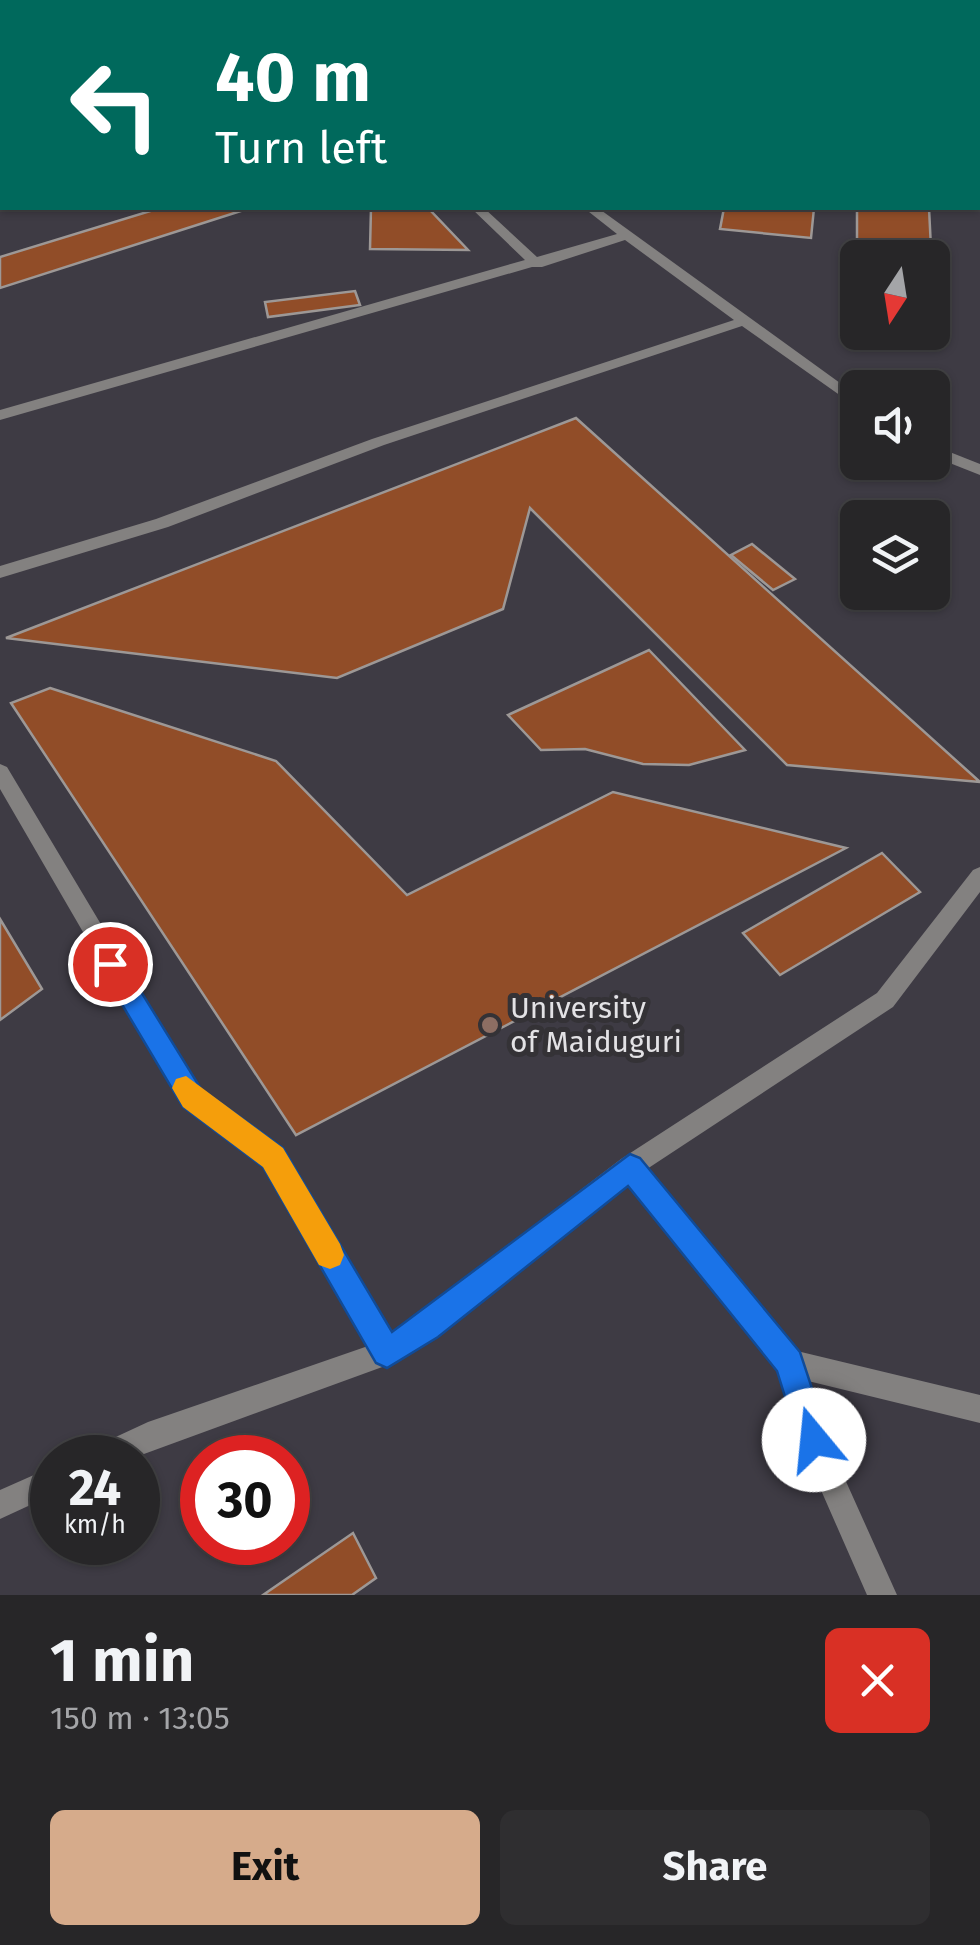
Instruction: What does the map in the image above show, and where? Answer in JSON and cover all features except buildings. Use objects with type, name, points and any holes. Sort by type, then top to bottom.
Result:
[{"type":"street","points":[[479,210],[536,264]]},
{"type":"street","points":[[593,210],[840,391]]},
{"type":"street","points":[[0,415],[630,235]]},
{"type":"street","points":[[0,572],[162,522],[378,442],[744,321]]},
{"type":"street","points":[[950,458],[980,470]]},
{"type":"street","points":[[0,772],[192,1098],[273,1158],[387,1353]]},
{"type":"street","points":[[151,1435],[387,1353],[428,1326],[630,1167],[885,1000],[980,876]]},
{"type":"street","points":[[630,1167],[790,1363],[814,1440],[882,1595]]},
{"type":"street","points":[[790,1363],[980,1410]]},
{"type":"street","points":[[0,1505],[30,1491]]},
{"type":"shaded area","name":"University of Maiduguri","points":[[0,210],[980,210],[980,1595],[0,1595]]},
{"type":"slow traffic","points":[[186,1088],[192,1098],[273,1158],[330,1255]]},
{"type":"place","name":"University of Maiduguri","points":[[490,1025]]},
{"type":"route","points":[[110,964],[192,1098],[273,1158],[387,1353],[428,1326],[630,1167],[790,1363],[814,1440]]}]
